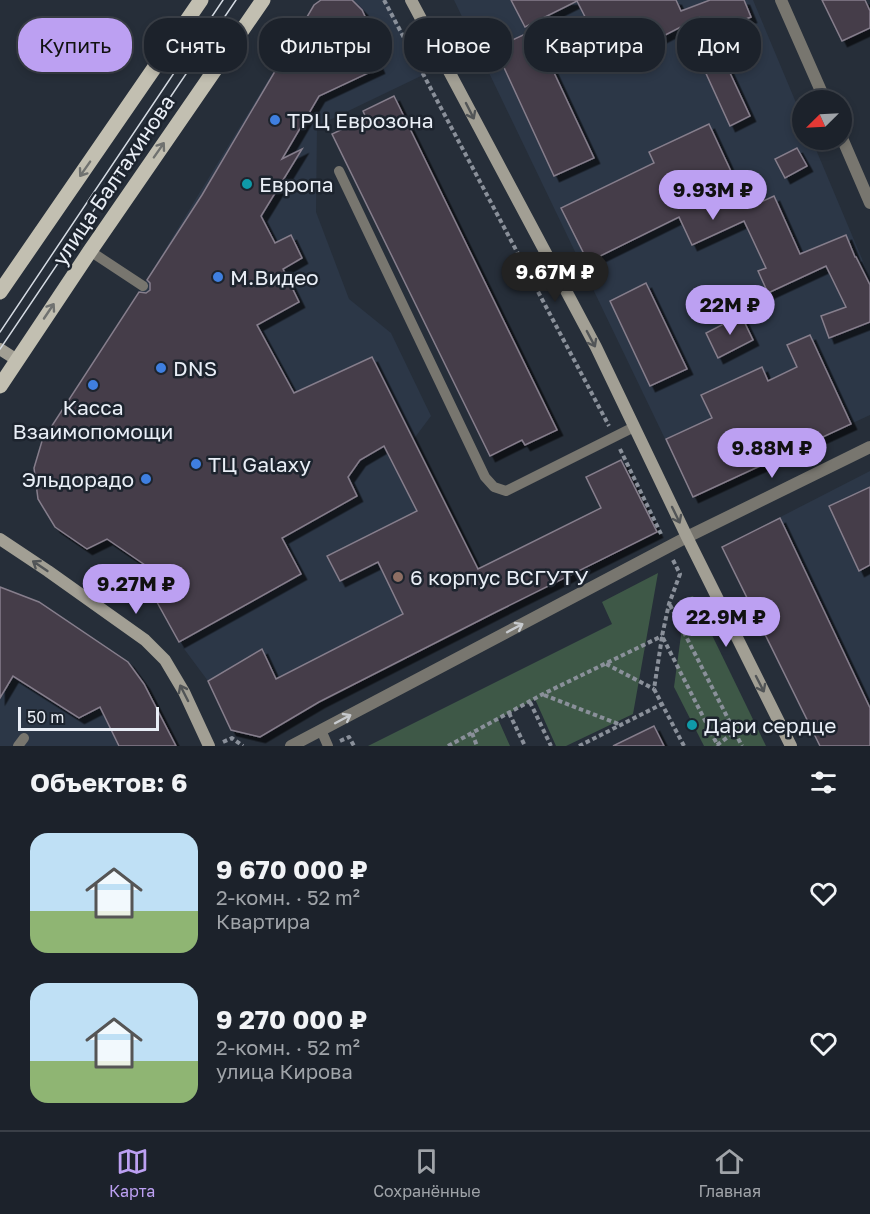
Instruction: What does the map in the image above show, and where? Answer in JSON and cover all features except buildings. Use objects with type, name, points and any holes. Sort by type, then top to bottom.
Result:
[{"type":"main road","name":"улица Балтахинова","points":[[0,292],[201,0]]},
{"type":"main road","name":"улица Балтахинова","points":[[0,386],[90,250],[263,0]]},
{"type":"main road","points":[[411,0],[596,347],[791,746]]},
{"type":"main road","points":[[0,349],[17,360]]},
{"type":"main road","points":[[0,539],[145,640],[165,660],[214,745]]},
{"type":"street","points":[[781,0],[821,90]]},
{"type":"street","points":[[847,150],[870,203]]},
{"type":"street","points":[[291,746],[687,537],[870,447]]},
{"type":"lane","points":[[339,171],[485,477],[494,487],[506,491],[634,427]]},
{"type":"lane","points":[[90,250],[143,285]]},
{"type":"lane","points":[[321,730],[328,746]]},
{"type":"path","points":[[384,0],[614,436],[680,574],[669,604],[654,689]]},
{"type":"path","points":[[669,604],[742,746]]},
{"type":"path","points":[[448,746],[543,694],[663,636]]},
{"type":"path","points":[[663,636],[717,746],[735,732]]},
{"type":"path","points":[[606,664],[654,689],[684,746]]},
{"type":"path","points":[[543,694],[621,725]]},
{"type":"path","points":[[530,702],[551,746]]},
{"type":"path","points":[[579,746],[662,704]]},
{"type":"path","points":[[509,713],[525,746]]},
{"type":"path","points":[[472,733],[477,746]]},
{"type":"path","points":[[349,737],[354,746]]},
{"type":"path","points":[[214,745],[232,738],[243,746]]},
{"type":"shaded area","points":[[321,0],[387,0],[404,35],[404,72],[422,72],[423,75],[317,126],[316,212],[349,299],[391,333],[431,416],[413,440],[498,611],[319,702],[260,737],[231,730],[208,681],[179,642],[145,565],[42,441],[141,289],[273,72],[392,72],[392,18],[306,18],[314,5]]},
{"type":"shaded area","points":[[454,0],[753,0],[761,18],[677,18],[677,72],[761,72],[761,19],[792,93],[792,150],[816,150],[870,278],[870,415],[693,497],[489,72],[512,72],[512,18],[463,18]]},
{"type":"shaded area","points":[[870,471],[870,746],[820,746],[722,547]]},
{"type":"shaded area","points":[[0,589],[176,746],[0,746]]},
{"type":"green space","points":[[658,573],[633,714],[566,746],[556,746],[535,699],[498,719],[510,746],[368,746],[612,624],[602,602]]},
{"type":"green space","points":[[693,596],[766,746],[704,746],[674,687],[686,598]]},
{"type":"tram line","points":[[0,332],[223,0]]},
{"type":"tram line","points":[[0,349],[236,0]]},
{"type":"place","name":"ТРЦ Еврозона","points":[[275,120]]},
{"type":"place","name":"Европа","points":[[247,184]]},
{"type":"place","name":"М.Видео","points":[[218,277]]},
{"type":"place","name":"DNS","points":[[161,368]]},
{"type":"place","name":"Касса Взаимопомощи","points":[[93,385]]},
{"type":"place","name":"ТЦ Galaxy","points":[[196,464]]},
{"type":"place","name":"Эльдорадо","points":[[146,479]]},
{"type":"place","name":"6 корпус ВСГУТУ","points":[[398,577]]},
{"type":"place","name":"Дари сердце","points":[[692,725]]}]
